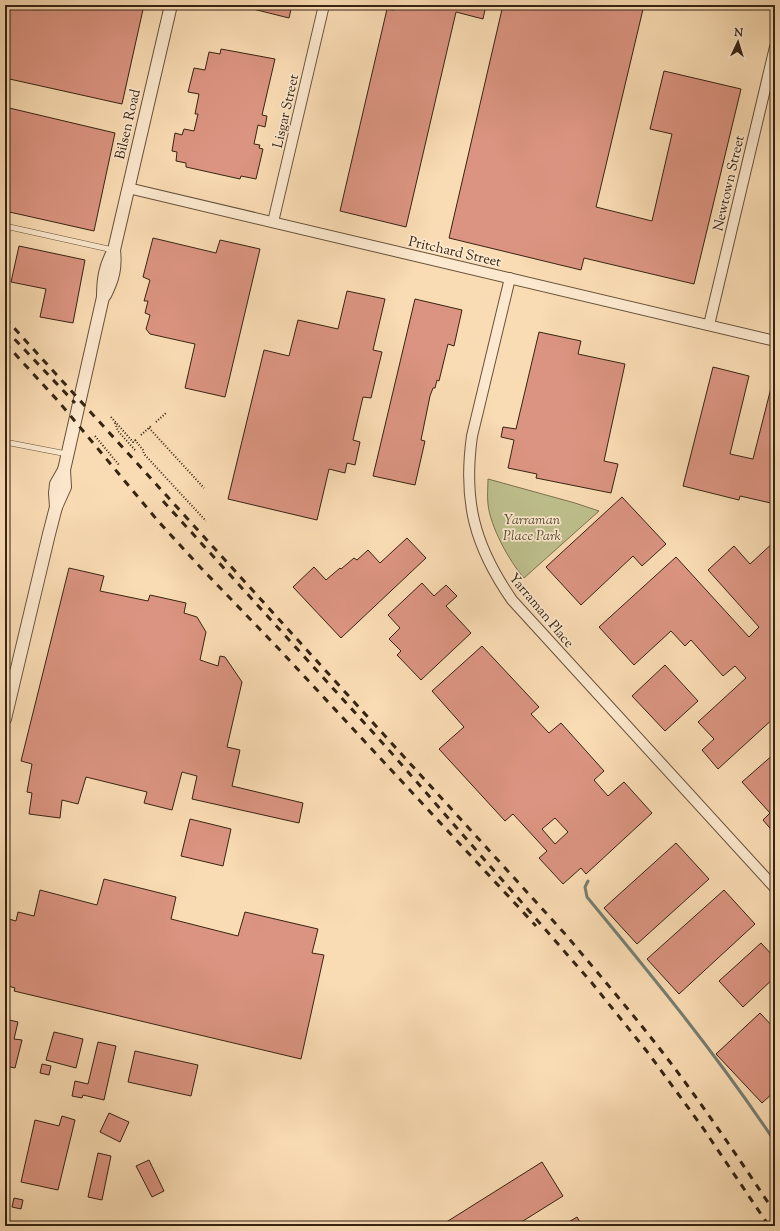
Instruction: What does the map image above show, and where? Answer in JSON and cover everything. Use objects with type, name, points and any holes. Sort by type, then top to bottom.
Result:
[{"type":"street","name":"Bilsen Road","points":[[5,718],[10,672],[56,507],[54,493],[56,484],[64,470],[68,454],[103,297],[103,279],[106,265],[114,250],[171,5]]},
{"type":"street","name":"Lisgar Street","points":[[273,222],[324,5]]},
{"type":"street","name":"Newtown Street","points":[[709,325],[775,47]]},
{"type":"street","name":"Pritchard Street","points":[[128,188],[775,341]]},
{"type":"street","name":"Yarraman Place","points":[[510,278],[469,454],[469,491],[477,535],[498,579],[512,600],[775,888]]},
{"type":"lane","points":[[5,226],[114,250]]},
{"type":"lane","points":[[5,442],[68,454]]},
{"type":"path","points":[[156,422],[166,413]]},
{"type":"path","points":[[111,417],[133,442],[136,439],[144,454],[206,521]]},
{"type":"path","points":[[115,422],[118,431],[135,450]]},
{"type":"path","points":[[142,435],[150,427],[204,488]]},
{"type":"path","points":[[95,436],[119,465]]},
{"type":"green space","name":"Yarraman Place Park","points":[[488,479],[599,511],[524,578],[512,562],[501,543],[492,522],[488,504]]},
{"type":"building","points":[[5,5],[144,5],[122,104],[5,78]]},
{"type":"building","points":[[249,5],[292,5],[289,18],[249,8]]},
{"type":"building","points":[[395,5],[486,5],[483,19],[456,12],[406,227],[340,211],[387,9],[394,10]]},
{"type":"building","points":[[503,5],[644,5],[596,207],[652,221],[672,134],[650,129],[664,71],[741,89],[694,284],[584,258],[581,270],[449,238]]},
{"type":"building","points":[[221,49],[275,59],[262,115],[267,116],[265,127],[258,125],[254,144],[260,145],[259,148],[263,149],[256,179],[241,176],[240,179],[186,167],[186,163],[176,161],[177,152],[172,151],[175,133],[182,135],[184,129],[194,131],[198,114],[195,114],[199,94],[188,92],[194,68],[205,70],[209,52],[220,54]]},
{"type":"building","points":[[5,107],[115,133],[94,231],[5,211]]},
{"type":"building","points":[[153,238],[216,253],[220,240],[260,249],[225,397],[185,388],[195,344],[150,334],[146,329],[150,315],[145,313],[148,301],[144,301],[150,280],[143,277]]},
{"type":"building","points":[[19,246],[85,260],[73,323],[40,317],[46,289],[11,282]]},
{"type":"building","points":[[347,291],[385,299],[373,350],[382,352],[371,398],[363,397],[353,440],[360,442],[355,465],[347,463],[345,473],[329,469],[317,520],[228,499],[264,350],[289,356],[298,320],[338,329]]},
{"type":"building","points":[[415,299],[462,310],[454,346],[448,344],[439,381],[437,380],[435,388],[433,388],[430,396],[421,440],[425,441],[415,485],[373,476]]},
{"type":"building","points":[[539,332],[581,341],[578,354],[625,364],[604,461],[618,464],[611,493],[536,478],[537,474],[508,468],[514,440],[501,437],[503,427],[516,429]]},
{"type":"building","points":[[713,367],[749,376],[730,454],[753,459],[772,384],[775,384],[775,504],[740,496],[739,500],[683,486]]},
{"type":"building","points":[[622,497],[666,544],[642,566],[633,556],[581,605],[546,567]]},
{"type":"building","points":[[407,538],[426,558],[341,638],[293,587],[314,567],[326,580],[354,558],[357,560],[368,550],[380,563]]},
{"type":"building","points":[[775,541],[775,717],[718,769],[702,750],[714,739],[698,722],[746,678],[735,666],[723,676],[691,640],[685,646],[671,631],[634,665],[599,627],[676,557],[749,637],[759,627],[708,570],[734,546],[750,564]]},
{"type":"building","points":[[69,568],[104,576],[100,591],[148,601],[150,595],[186,603],[184,613],[197,617],[206,632],[200,660],[218,666],[220,656],[225,657],[242,682],[227,747],[240,750],[232,786],[303,803],[299,823],[192,799],[197,776],[182,772],[172,810],[144,803],[147,792],[86,777],[78,804],[62,800],[60,818],[29,814],[32,793],[27,792],[32,764],[21,761]]},
{"type":"building","points":[[422,583],[434,596],[446,585],[457,596],[446,606],[471,633],[421,680],[397,655],[401,651],[389,639],[400,628],[388,615]]},
{"type":"building","points":[[482,646],[539,707],[531,714],[549,733],[561,723],[604,771],[594,780],[608,796],[624,782],[652,813],[586,874],[581,868],[563,884],[539,858],[547,851],[513,814],[505,821],[439,749],[464,727],[432,691]],"holes":[[[555,818],[568,832],[555,844],[542,829]]]},
{"type":"building","points":[[665,665],[698,701],[665,731],[632,696]]},
{"type":"building","points":[[775,753],[775,834],[763,820],[770,813],[742,782]]},
{"type":"building","points":[[190,819],[231,829],[223,866],[181,856]]},
{"type":"building","points":[[676,843],[709,879],[637,944],[604,908]]},
{"type":"building","points":[[104,879],[176,897],[171,919],[238,936],[245,912],[318,929],[312,953],[324,955],[301,1059],[14,991],[15,988],[5,985],[5,918],[16,921],[18,912],[34,916],[40,890],[97,905]]},
{"type":"building","points":[[724,890],[755,924],[679,994],[647,959]]},
{"type":"building","points":[[761,943],[775,958],[775,977],[743,1007],[719,981]]},
{"type":"building","points":[[760,1013],[775,1029],[775,1091],[762,1103],[716,1054]]},
{"type":"building","points":[[5,1019],[18,1022],[14,1039],[22,1040],[15,1068],[5,1066]]},
{"type":"building","points":[[54,1032],[83,1039],[76,1068],[46,1060]]},
{"type":"building","points":[[98,1042],[116,1046],[104,1100],[83,1095],[82,1098],[72,1096],[75,1081],[88,1084]]},
{"type":"building","points":[[135,1051],[198,1065],[191,1096],[128,1082]]},
{"type":"building","points":[[42,1064],[51,1066],[49,1075],[40,1073]]},
{"type":"building","points":[[109,1113],[129,1122],[120,1142],[100,1132]]},
{"type":"building","points":[[62,1116],[75,1120],[58,1190],[21,1182],[35,1120],[59,1126]]},
{"type":"building","points":[[98,1153],[111,1156],[102,1200],[88,1197]]},
{"type":"building","points":[[149,1160],[164,1191],[152,1197],[136,1166]]},
{"type":"building","points":[[542,1162],[563,1196],[515,1226],[440,1226]]},
{"type":"building","points":[[14,1198],[23,1200],[21,1209],[12,1207]]},
{"type":"building","points":[[577,1217],[582,1226],[562,1226]]},
{"type":"waterway","points":[[588,881],[585,887],[587,897],[708,1048],[775,1142]]},
{"type":"railway","points":[[5,318],[566,935],[634,1016],[673,1066],[775,1213]]},
{"type":"railway","points":[[5,329],[75,403]]},
{"type":"railway","points":[[5,343],[59,402],[158,521],[536,926]]},
{"type":"railway","points":[[163,501],[388,749],[592,983],[649,1054],[703,1128],[769,1226]]}]
